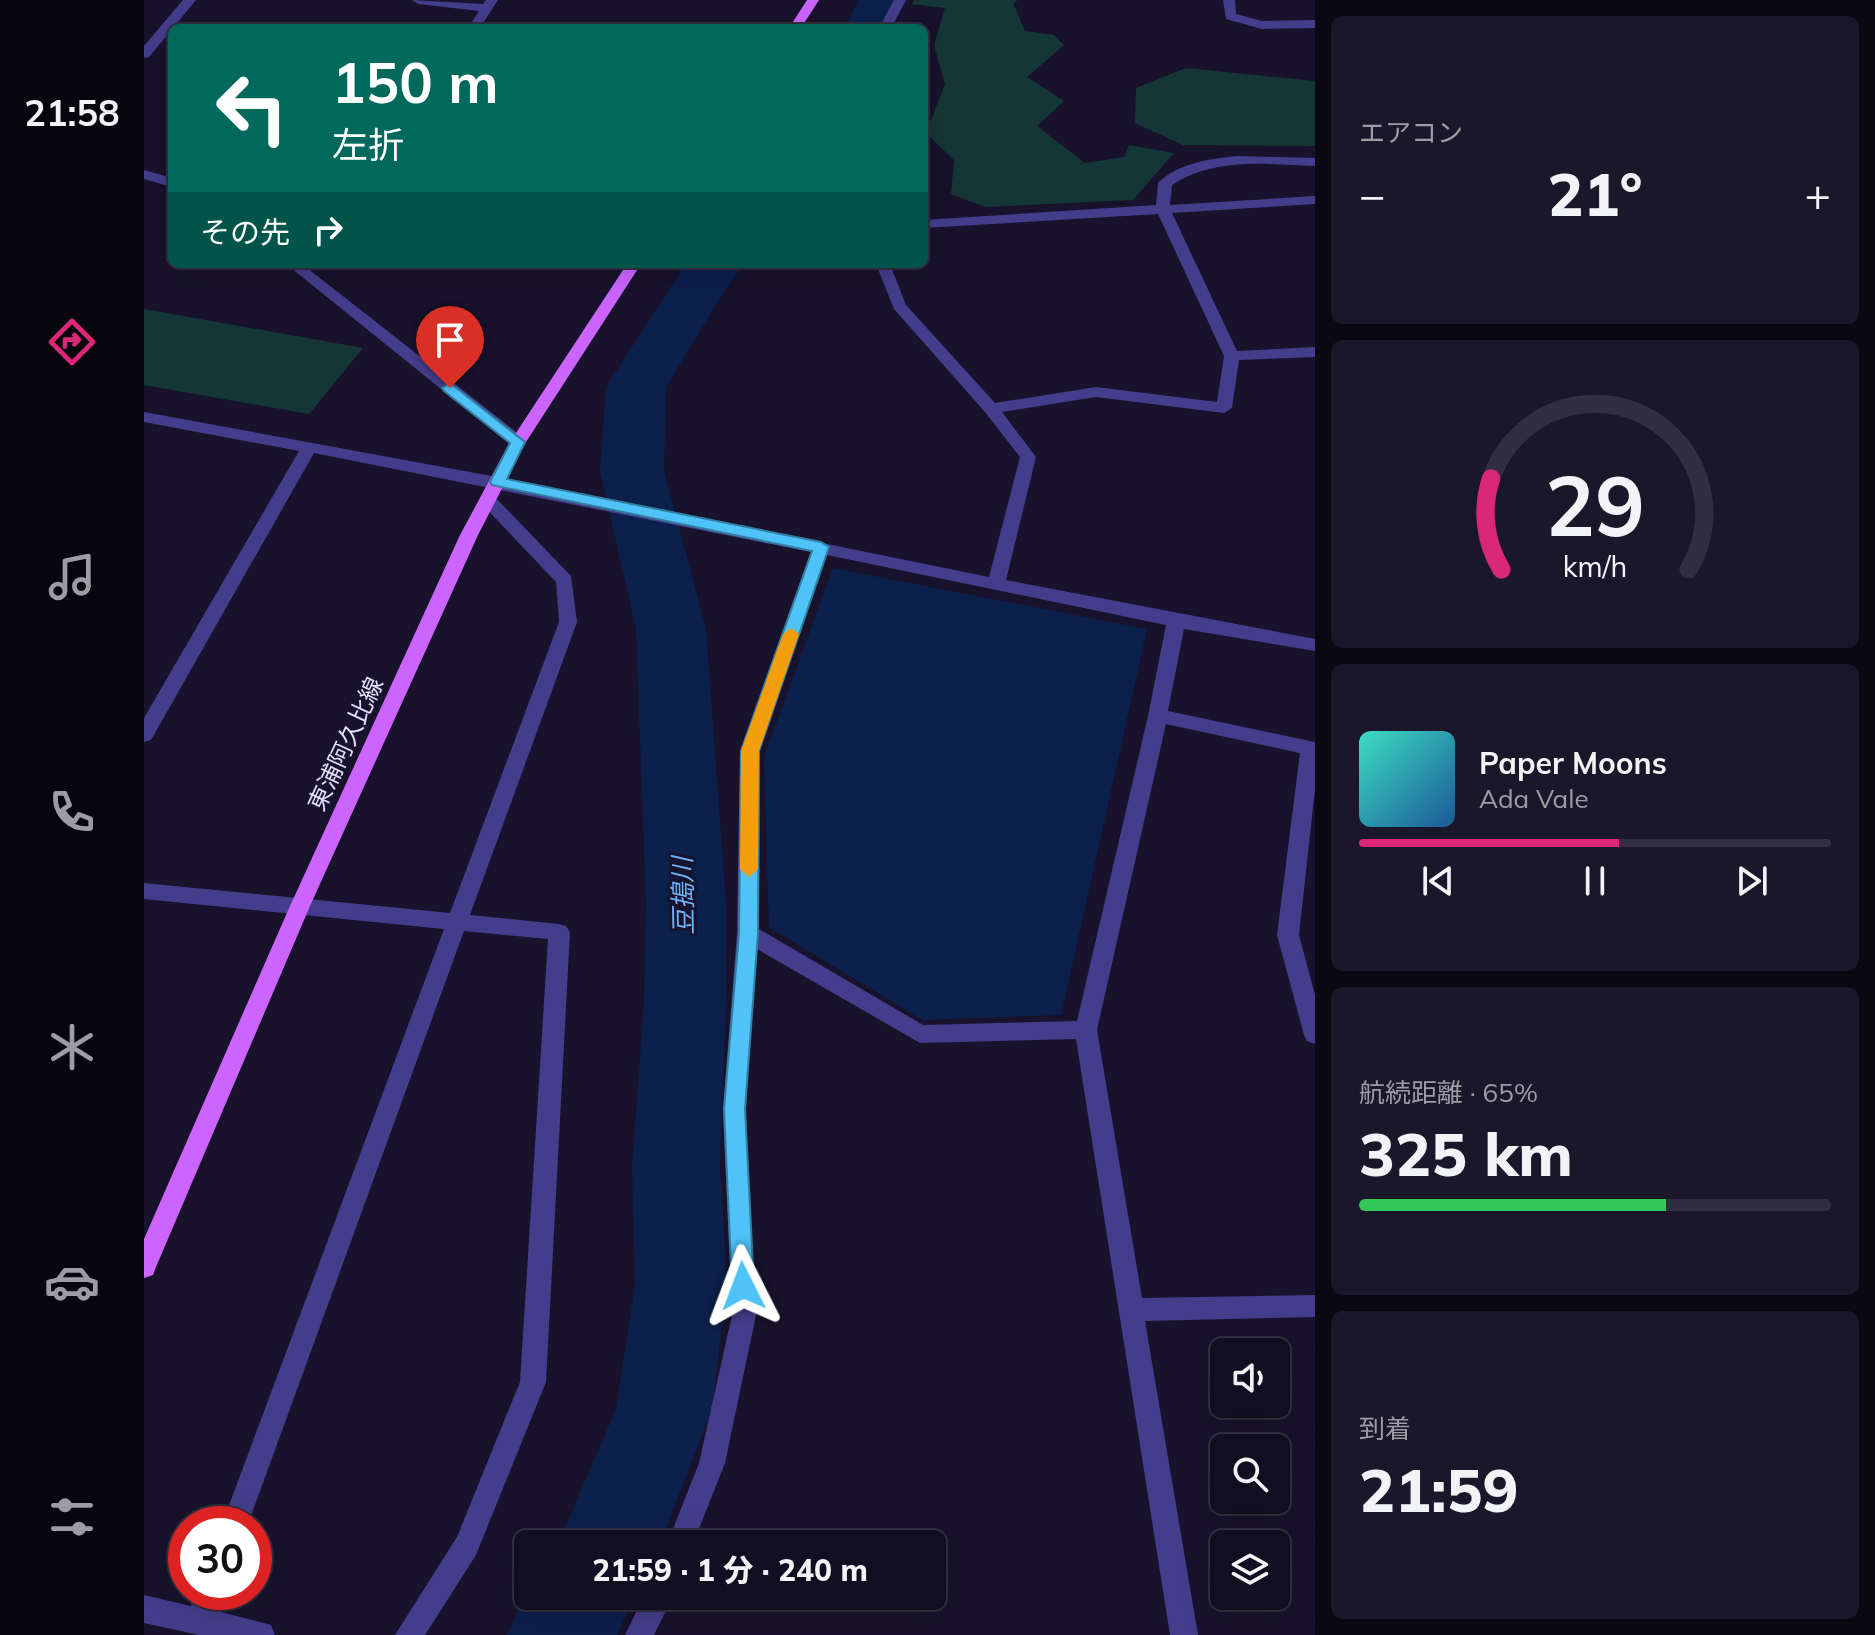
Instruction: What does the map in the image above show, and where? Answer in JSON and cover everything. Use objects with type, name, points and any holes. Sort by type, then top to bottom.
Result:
[{"type":"main road","points":[[798,24],[813,0]]},
{"type":"main road","name":"東浦阿久比線","points":[[144,1267],[300,906],[469,535],[500,489],[518,442],[631,268]]},
{"type":"street","points":[[170,24],[190,0]]},
{"type":"street","points":[[418,0],[490,4]]},
{"type":"street","points":[[887,24],[900,0]]},
{"type":"street","points":[[1229,0],[1230,16],[1262,25],[1315,24]]},
{"type":"street","points":[[477,24],[490,4]]},
{"type":"street","points":[[144,54],[168,26]]},
{"type":"street","points":[[991,409],[1096,392],[1224,408],[1232,356],[1163,209],[1165,183],[1180,171],[1221,161],[1315,162]]},
{"type":"street","points":[[144,174],[168,182]]},
{"type":"street","points":[[928,224],[1315,200]]},
{"type":"street","points":[[298,268],[518,442]]},
{"type":"street","points":[[313,279],[320,268]]},
{"type":"street","points":[[885,268],[899,306],[991,409],[1028,457],[996,584]]},
{"type":"street","points":[[1232,356],[1315,352]]},
{"type":"street","points":[[147,421],[309,447],[500,489],[767,536],[1176,621],[1315,645]]},
{"type":"street","points":[[144,735],[309,447]]},
{"type":"street","points":[[242,1506],[568,622],[565,580],[500,489]]},
{"type":"street","points":[[686,1530],[712,1463],[744,1315],[734,1109],[748,933],[750,751],[821,547]]},
{"type":"street","points":[[1176,621],[1158,716],[1086,1030],[1184,1635]]},
{"type":"street","points":[[1158,716],[1313,748],[1288,935],[1315,1035]]},
{"type":"street","points":[[144,891],[559,932],[533,1382],[467,1546],[409,1635]]},
{"type":"street","points":[[748,933],[920,1034],[1086,1030]]},
{"type":"street","points":[[1130,1310],[1315,1306]]},
{"type":"street","points":[[144,1609],[261,1635]]},
{"type":"street","points":[[200,1620],[204,1610]]},
{"type":"street","points":[[639,1635],[652,1610]]},
{"type":"green space","points":[[914,0],[1018,0],[1013,3],[1025,31],[1054,35],[1064,45],[1027,77],[1064,101],[1037,126],[1085,163],[1124,157],[1129,145],[1174,153],[1133,200],[986,207],[951,194],[954,160],[928,135],[945,84],[934,45],[945,8],[912,4]]},
{"type":"green space","points":[[1186,68],[1315,81],[1315,146],[1183,145],[1135,123],[1136,88]]},
{"type":"green space","points":[[144,309],[363,348],[309,414],[144,385]]},
{"type":"water","points":[[833,568],[1147,629],[1061,1015],[922,1020],[769,927],[764,757]]},
{"type":"waterway","name":"豆搗川","points":[[870,24],[883,0]]},
{"type":"waterway","name":"豆搗川","points":[[615,1530],[664,1409],[681,1285],[676,1167],[685,1002],[686,904],[671,629],[632,471],[636,387],[698,286],[713,268]]},
{"type":"waterway","name":"豆搗川","points":[[559,1635],[574,1610]]},
{"type":"slow traffic","points":[[749,869],[750,751],[791,634]]},
{"type":"route","points":[[450,388],[518,442],[497,482],[821,547],[750,751],[748,933],[734,1109],[743,1286]]}]
